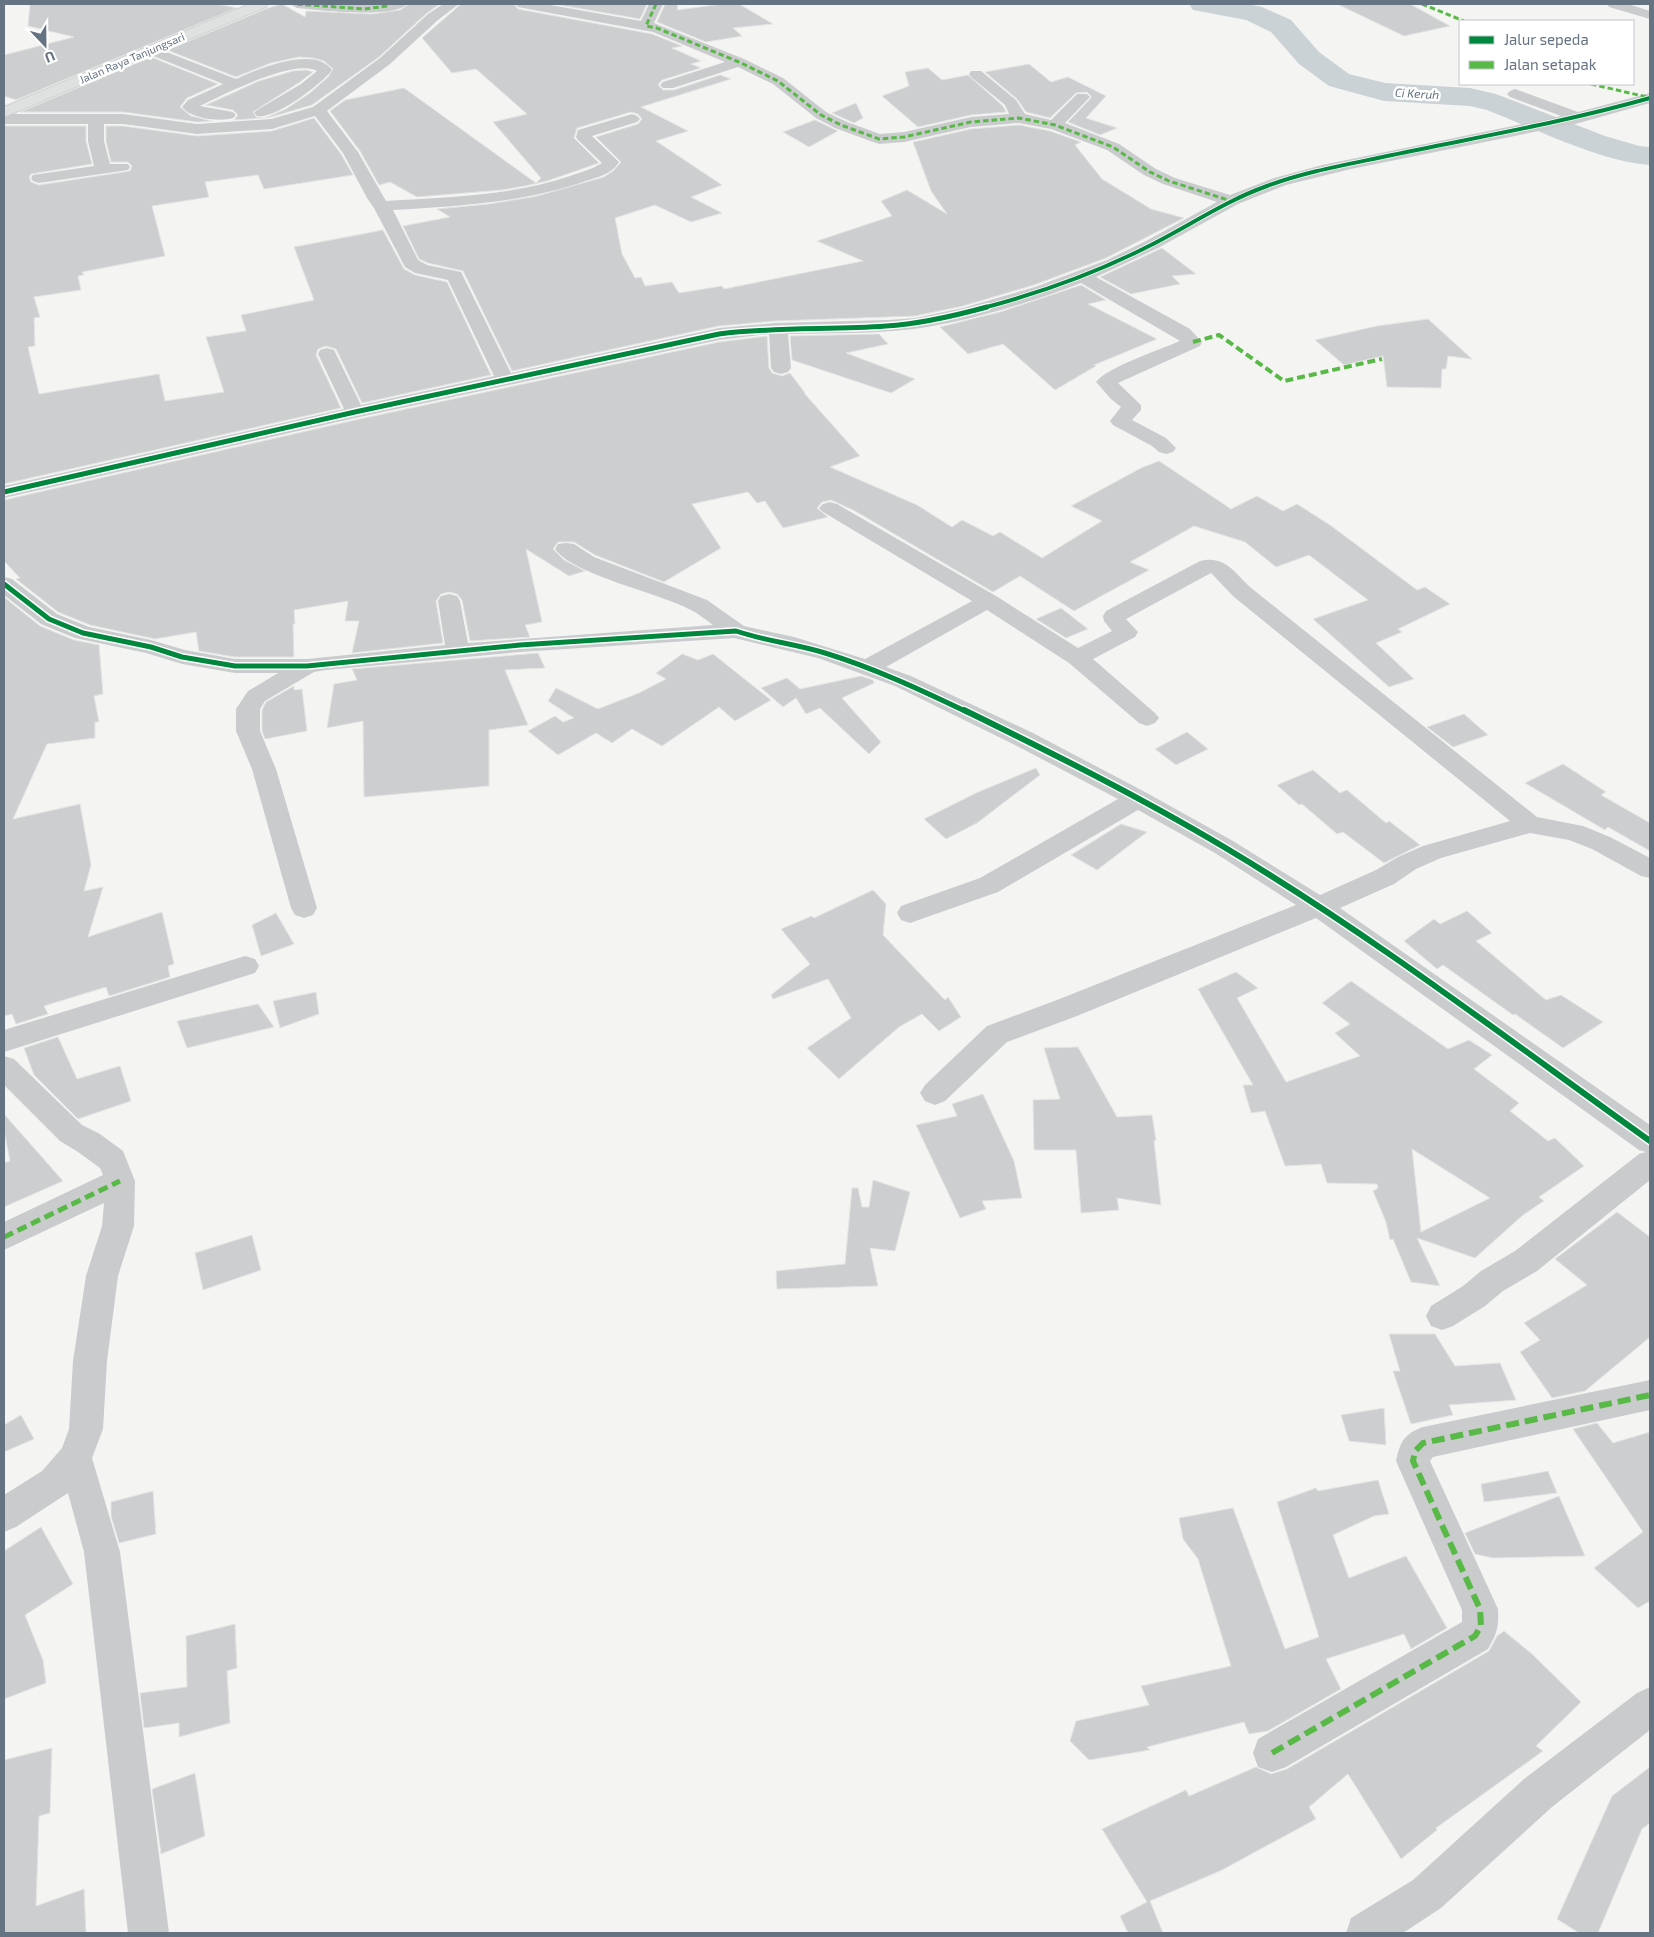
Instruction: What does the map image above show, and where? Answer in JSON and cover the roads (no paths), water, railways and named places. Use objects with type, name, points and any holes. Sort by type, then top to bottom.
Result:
[{"type":"highway","name":"Jalan Raya Tanjungsari","points":[[4,112],[261,4]]},
{"type":"street","points":[[298,4],[364,9],[400,4]]},
{"type":"street","points":[[429,4],[449,5]]},
{"type":"street","points":[[523,4],[657,28],[739,62],[778,81],[821,115],[841,125],[879,139],[904,137],[970,122],[1019,118],[1055,125],[1113,147],[1150,172],[1169,181],[1231,201]]},
{"type":"street","points":[[646,26],[656,4]]},
{"type":"street","points":[[1614,4],[1648,22]]},
{"type":"street","points":[[4,119],[96,118],[141,121],[197,129],[318,110],[385,61],[449,5]]},
{"type":"street","points":[[151,50],[236,84]]},
{"type":"street","points":[[668,85],[739,62]]},
{"type":"street","points":[[304,64],[317,65],[325,70],[322,76],[300,91],[282,100],[267,118],[219,115],[201,112],[190,107],[193,103],[265,72],[304,64]]},
{"type":"street","points":[[976,74],[1011,103],[1019,118]]},
{"type":"street","points":[[1515,94],[1574,119]]},
{"type":"street","points":[[1055,125],[1082,97]]},
{"type":"street","points":[[4,492],[355,412],[720,334],[747,330],[891,325],[939,319],[985,308],[1082,276],[1137,253],[1231,201],[1265,186],[1329,168],[1574,119],[1650,98]]},
{"type":"street","points":[[318,110],[350,152],[375,198],[382,206],[411,263],[421,269],[455,276],[505,380]]},
{"type":"street","points":[[96,118],[96,141],[103,169]]},
{"type":"street","points":[[382,206],[497,198],[566,183],[606,168],[611,162],[584,137],[584,132],[632,119]]},
{"type":"street","points":[[39,178],[122,167]]},
{"type":"street","points":[[1082,276],[1183,333],[1193,342],[1119,374],[1106,382],[1131,406],[1131,410],[1120,421],[1159,442],[1166,448]]},
{"type":"street","points":[[778,329],[781,368]]},
{"type":"street","points":[[326,354],[355,412]]},
{"type":"street","points":[[830,508],[988,601],[1077,658],[1147,718]]},
{"type":"street","points":[[566,549],[586,562],[699,605],[736,631],[750,636],[786,642],[868,667],[902,681],[1024,739],[1138,799],[1224,847],[1350,926],[1650,1141]]},
{"type":"street","points":[[1077,658],[1127,632],[1115,621],[1114,616],[1208,566],[1214,565],[1242,592],[1530,824]]},
{"type":"street","points":[[4,584],[49,619],[84,633],[151,647],[182,657],[235,666],[307,666],[458,651],[736,631]]},
{"type":"street","points":[[450,601],[458,651]]},
{"type":"street","points":[[868,667],[988,601]]},
{"type":"street","points":[[304,908],[264,769],[248,731],[248,709],[256,696],[307,666]]},
{"type":"street","points":[[910,913],[989,885],[1138,799]]},
{"type":"street","points":[[936,1093],[997,1034],[1067,1008],[1318,907],[1385,877],[1407,863],[1432,852],[1530,824],[1574,832],[1601,843],[1650,869]]},
{"type":"street","points":[[4,1041],[245,966]]},
{"type":"street","points":[[4,1067],[71,1133],[89,1143],[112,1160],[120,1181],[118,1226],[102,1276],[90,1361],[86,1429],[75,1458],[54,1483],[4,1515]]},
{"type":"street","points":[[1442,1316],[1526,1261],[1650,1163]]},
{"type":"street","points":[[4,1237],[120,1181]]},
{"type":"street","points":[[1272,1753],[1475,1636],[1481,1626],[1480,1609],[1413,1461],[1415,1451],[1423,1443],[1650,1395]]},
{"type":"street","points":[[75,1458],[102,1552],[149,1933]]},
{"type":"street","points":[[1366,1933],[1427,1894],[1538,1793],[1650,1706]]},
{"type":"waterway","name":"Ci Keruh","points":[[1202,4],[1253,13],[1281,26],[1309,58],[1339,80],[1384,92],[1470,97],[1496,103],[1594,142],[1637,155],[1650,156]]}]
